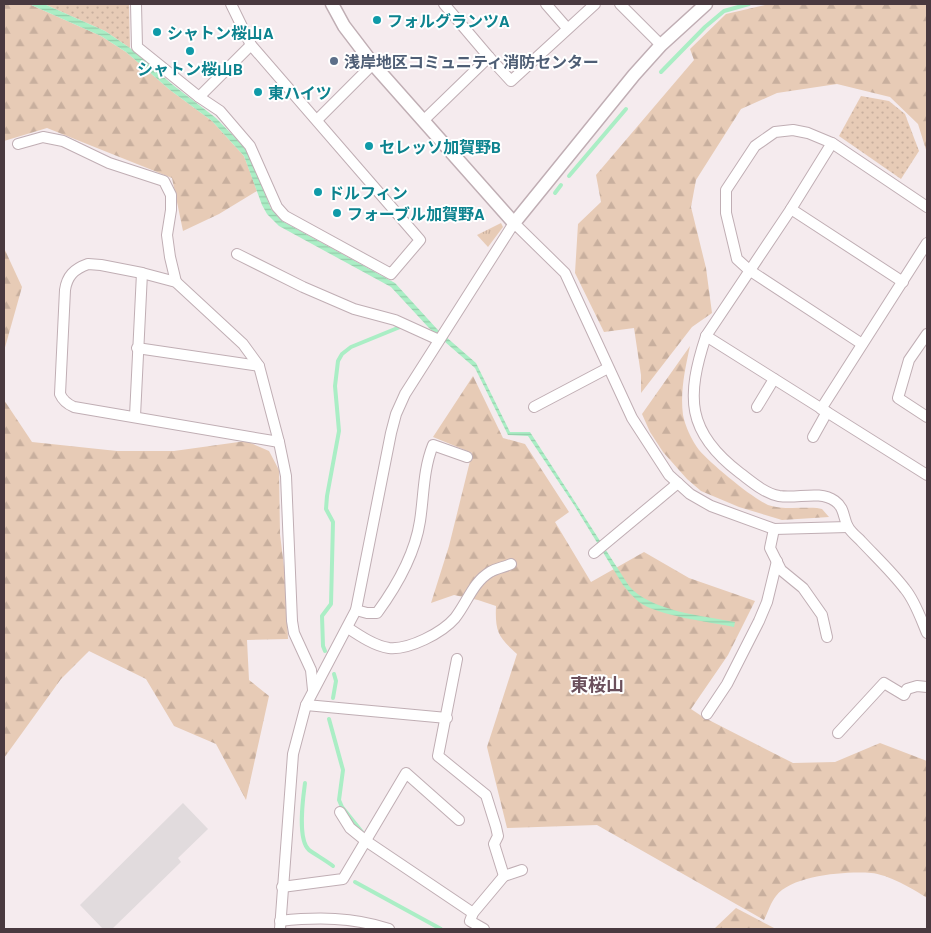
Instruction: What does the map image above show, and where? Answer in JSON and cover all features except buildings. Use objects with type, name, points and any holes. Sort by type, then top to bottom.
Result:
[{"type":"street","points":[[136,4],[137,47],[199,97],[220,111],[250,146],[277,207],[284,216],[391,274],[420,240],[251,45],[231,4]]},
{"type":"street","points":[[332,4],[344,26],[373,64],[514,223],[565,273],[632,418],[669,475],[690,494],[711,506],[774,529],[848,528]]},
{"type":"street","points":[[444,4],[511,81],[595,4]]},
{"type":"street","points":[[546,4],[567,28]]},
{"type":"street","points":[[620,4],[661,45]]},
{"type":"street","points":[[389,929],[374,924],[338,918],[305,918],[280,925],[293,754],[306,705],[356,610],[396,414],[404,394],[514,223],[612,100],[661,45],[706,4]]},
{"type":"street","points":[[199,97],[251,45]]},
{"type":"street","points":[[424,120],[489,57]]},
{"type":"street","points":[[317,120],[373,64]]},
{"type":"street","points":[[862,344],[749,270],[737,259],[726,214],[726,190],[755,146],[775,132],[792,130],[808,133],[832,143],[927,207]]},
{"type":"street","points":[[18,144],[43,137],[62,141],[109,163],[164,181],[171,195],[166,235],[176,282]]},
{"type":"street","points":[[832,143],[791,209],[706,336],[698,358],[694,403],[699,426],[716,453],[763,490],[780,496],[826,496],[837,502],[844,510],[848,528],[907,590],[927,633]]},
{"type":"street","points":[[791,209],[902,282]]},
{"type":"street","points":[[813,437],[824,410],[862,344],[927,243]]},
{"type":"street","points":[[237,254],[312,291],[354,309],[394,320],[439,340]]},
{"type":"street","points":[[279,442],[74,407],[68,404],[62,399],[60,394],[64,300],[66,282],[71,274],[79,267],[88,264],[142,273],[176,282],[243,344],[259,366],[279,442],[286,476],[294,633],[311,670],[314,690]]},
{"type":"street","points":[[135,416],[142,273]]},
{"type":"street","points":[[706,336],[927,475]]},
{"type":"street","points":[[926,338],[909,360],[898,398],[927,417]]},
{"type":"street","points":[[137,348],[259,366]]},
{"type":"street","points":[[534,407],[608,368]]},
{"type":"street","points":[[756,407],[774,379]]},
{"type":"street","points":[[356,610],[377,613],[387,600],[407,560],[420,524],[427,459],[433,445],[467,457]]},
{"type":"street","points":[[594,553],[678,483]]},
{"type":"street","points":[[774,529],[770,548],[781,570],[803,588],[822,615],[827,637]]},
{"type":"street","points":[[707,714],[727,684],[760,620],[767,602],[777,561]]},
{"type":"street","points":[[348,628],[363,638],[390,648],[424,640],[442,630],[454,619],[472,590],[489,572],[511,564]]},
{"type":"street","points":[[458,659],[438,756],[486,795],[496,827],[498,836],[494,844],[504,876]]},
{"type":"street","points":[[838,733],[884,683],[904,694],[907,689],[927,686]]},
{"type":"street","points":[[306,705],[447,718]]},
{"type":"street","points":[[282,887],[344,879],[406,773],[459,820]]},
{"type":"street","points":[[340,812],[350,828],[470,921],[484,929]]},
{"type":"street","points":[[470,921],[504,876],[522,870]]},
{"type":"green space","points":[[4,4],[29,4],[101,36],[126,52],[170,90],[212,121],[244,156],[257,191],[219,214],[183,231],[172,178],[47,128],[4,141]]},
{"type":"green space","points":[[44,4],[129,4],[130,48],[105,31]]},
{"type":"green space","points":[[777,4],[927,4],[927,153],[918,124],[890,97],[837,84],[777,93],[741,109],[696,180],[691,207],[706,268],[712,313],[692,327],[641,393],[641,375],[634,328],[604,332],[575,273],[578,224],[601,202],[596,175],[694,60],[690,49],[726,14]]},
{"type":"green space","points":[[861,96],[889,101],[905,114],[919,151],[901,179],[839,136]]},
{"type":"green space","points":[[501,223],[503,227],[488,247],[477,235]]},
{"type":"green space","points":[[4,248],[22,287],[4,351]]},
{"type":"green space","points":[[690,346],[682,406],[687,429],[699,450],[732,480],[768,505],[786,508],[817,508],[822,509],[829,517],[782,520],[739,507],[701,491],[687,479],[663,452],[650,432],[642,414]]},
{"type":"green space","points":[[473,376],[503,438],[525,444],[569,512],[555,522],[591,582],[644,552],[689,578],[755,601],[728,655],[691,709],[793,763],[835,762],[880,743],[927,761],[927,898],[900,882],[885,876],[871,873],[835,874],[807,879],[794,883],[784,889],[774,898],[764,920],[597,825],[507,828],[487,747],[517,654],[499,633],[496,622],[496,606],[454,595],[431,603],[449,546],[472,453],[433,437]]},
{"type":"green space","points":[[4,400],[32,442],[117,451],[174,451],[246,441],[269,451],[279,470],[280,534],[285,575],[288,639],[247,640],[249,680],[269,696],[246,800],[216,744],[174,726],[146,679],[89,651],[61,679],[4,758]]},
{"type":"green space","points":[[736,908],[776,929],[714,929]]},
{"type":"shaded area","points":[[29,4],[44,4],[105,31],[130,48],[173,85],[216,118],[249,152],[271,209],[282,221],[395,283],[437,329],[476,363],[510,432],[530,432],[629,586],[638,594],[663,607],[693,615],[735,622],[734,627],[671,615],[639,602],[623,585],[574,505],[528,436],[508,435],[475,368],[429,328],[391,287],[279,226],[267,214],[262,205],[244,156],[212,121],[170,90],[126,52],[101,36]]},
{"type":"shaded area","points":[[183,803],[208,829],[178,858],[181,862],[112,929],[103,929],[80,905]]},
{"type":"waterway","points":[[661,72],[705,27],[724,11],[749,4]]},
{"type":"waterway","points":[[569,176],[626,109]]},
{"type":"waterway","points":[[555,193],[561,185]]},
{"type":"waterway","points":[[325,651],[323,646],[322,616],[331,604],[333,522],[326,509],[339,431],[335,386],[338,361],[342,354],[351,347],[400,327]]},
{"type":"waterway","points":[[333,698],[336,681],[334,674]]},
{"type":"waterway","points":[[329,719],[343,770],[339,800],[342,807],[362,832]]},
{"type":"waterway","points":[[305,783],[302,818],[305,845],[309,850],[333,866]]},
{"type":"waterway","points":[[355,882],[441,929]]},
{"type":"place","name":"フォルグランツA","points":[[377,20]]},
{"type":"place","name":"シャトン桜山A","points":[[157,32]]},
{"type":"place","name":"シャトン桜山B","points":[[190,51]]},
{"type":"place","name":"浅岸地区コミュニティ消防センター","points":[[334,61]]},
{"type":"place","name":"東ハイツ","points":[[258,92]]},
{"type":"place","name":"セレッソ加賀野B","points":[[369,146]]},
{"type":"place","name":"ドルフィン","points":[[318,192]]},
{"type":"place","name":"フォーブル加賀野A","points":[[337,213]]},
{"type":"district","name":"東桜山","points":[[597,684]]}]
